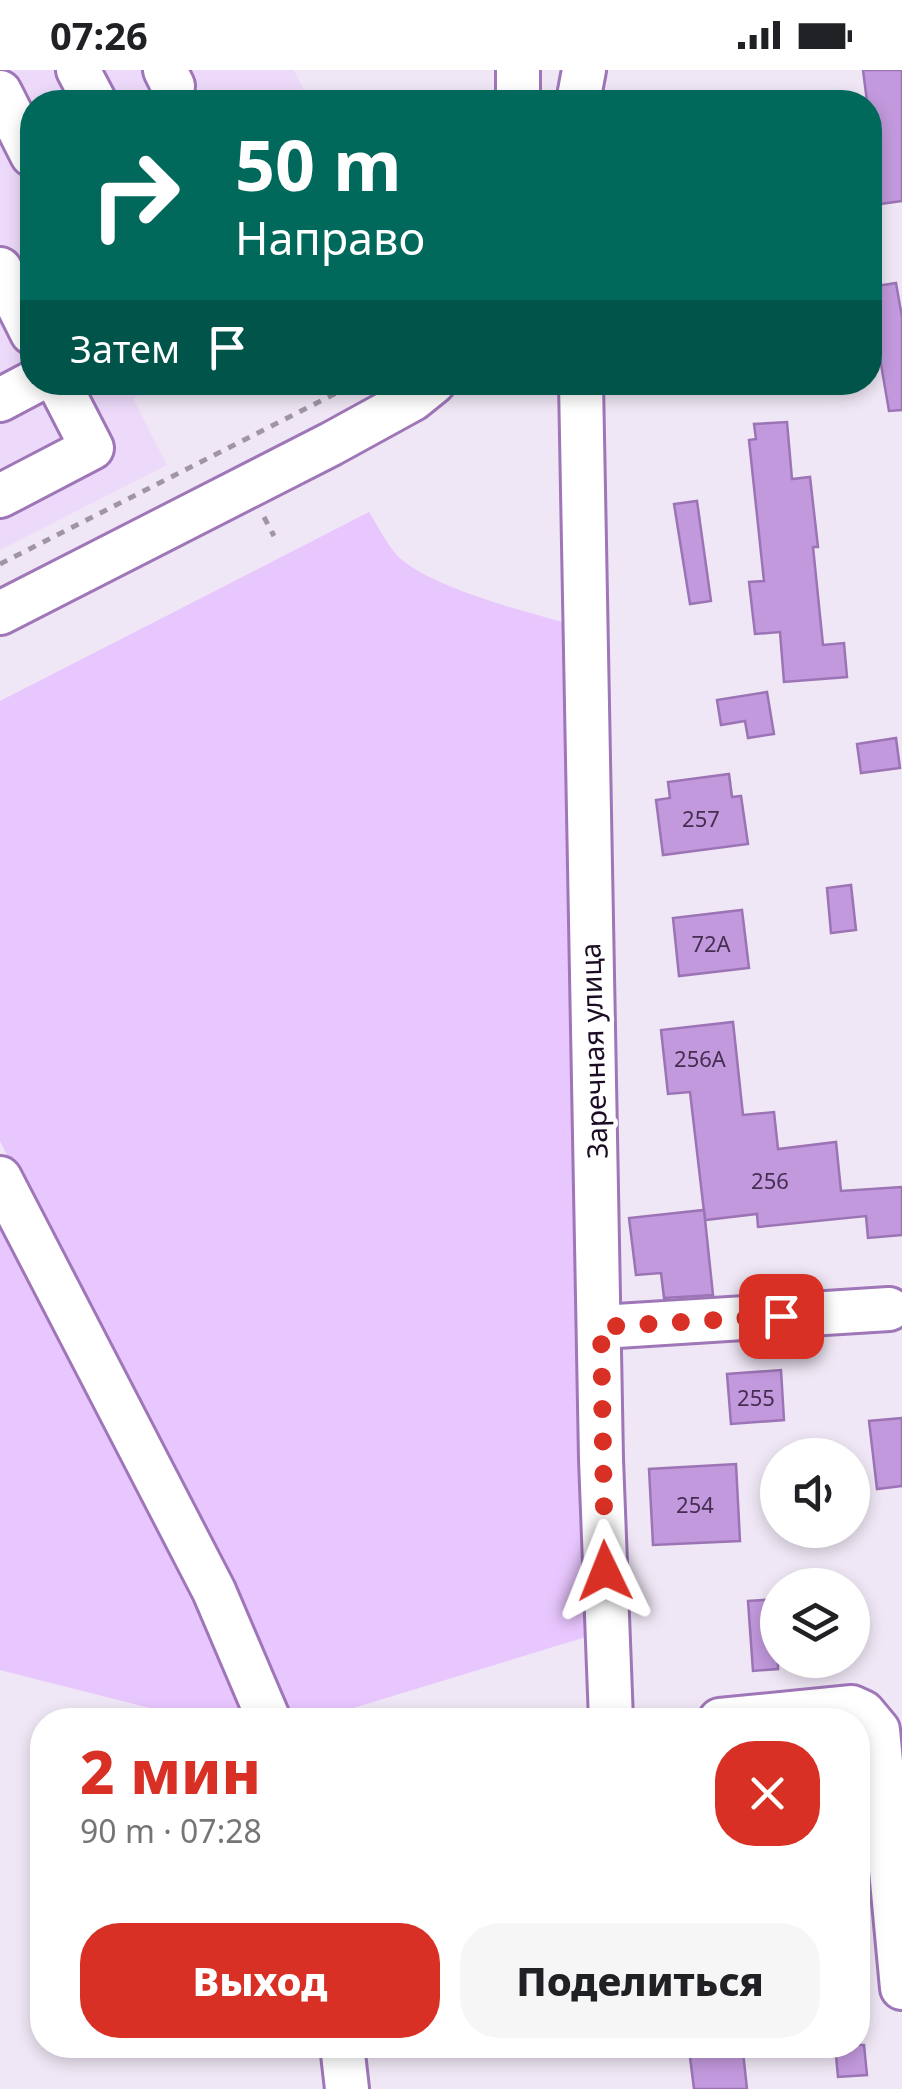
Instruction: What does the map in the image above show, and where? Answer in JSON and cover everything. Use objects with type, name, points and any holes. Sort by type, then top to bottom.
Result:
[{"type":"street","points":[[0,92],[20,131]]},
{"type":"street","points":[[2,280],[20,311]]},
{"type":"street","points":[[0,496],[92,448],[65,395]]},
{"type":"street","points":[[0,612],[331,444],[418,395]]},
{"type":"street","name":"Заречная улица","points":[[580,395],[601,1459],[611,1708]]},
{"type":"street","points":[[0,1178],[214,1591],[264,1708]]},
{"type":"street","points":[[601,1327],[889,1308]]},
{"type":"street","points":[[870,1718],[878,1730],[902,1988]]},
{"type":"street","points":[[343,2058],[347,2089]]},
{"type":"path","points":[[0,564],[332,395]]},
{"type":"shaded area","points":[[0,70],[294,70],[304,90],[20,90],[20,395],[139,395],[133,398],[167,465],[0,550]]},
{"type":"shaded area","points":[[369,512],[395,553],[408,565],[451,587],[570,624],[589,1636],[353,1708],[281,1708],[0,1141],[0,701]]},
{"type":"shaded area","points":[[0,1217],[247,1708],[150,1708],[0,1670]]},
{"type":"building","points":[[863,70],[902,70],[902,201],[882,204],[882,90],[866,90]]},
{"type":"building","points":[[896,283],[902,317],[902,410],[889,411],[882,370],[882,285]]},
{"type":"building","points":[[787,422],[792,479],[810,477],[823,645],[844,643],[847,677],[784,682],[780,632],[755,634],[749,582],[764,581],[749,440],[756,439],[754,424]]},
{"type":"building","points":[[697,501],[711,601],[690,604],[674,504]]},
{"type":"building","points":[[767,692],[774,734],[748,738],[745,721],[721,725],[717,700]]},
{"type":"building","points":[[896,738],[900,768],[861,773],[857,744]]},
{"type":"building","points":[[729,774],[732,797],[741,796],[748,844],[663,855],[656,800],[670,798],[668,782]]},
{"type":"building","points":[[851,885],[856,930],[831,933],[827,888]]},
{"type":"building","points":[[742,910],[749,968],[679,976],[673,918]]},
{"type":"building","points":[[733,1022],[743,1115],[774,1112],[778,1149],[836,1142],[841,1191],[902,1187],[902,1235],[868,1238],[866,1216],[758,1227],[757,1214],[705,1220],[690,1092],[668,1094],[661,1030]]},
{"type":"building","points":[[704,1210],[713,1295],[664,1298],[661,1273],[636,1275],[629,1218]]},
{"type":"building","points":[[781,1370],[784,1420],[731,1424],[727,1374]]},
{"type":"building","points":[[902,1418],[902,1486],[877,1489],[869,1421]]},
{"type":"building","points":[[736,1464],[740,1541],[653,1545],[649,1469]]},
{"type":"building","points":[[760,1600],[760,1670],[753,1671],[748,1601]]},
{"type":"building","points":[[690,2058],[744,2058],[747,2089],[694,2089]]},
{"type":"building","points":[[836,2058],[865,2058],[867,2075],[838,2077]]},
{"type":"route","points":[[605,1571],[601,1327],[781,1316]]}]
